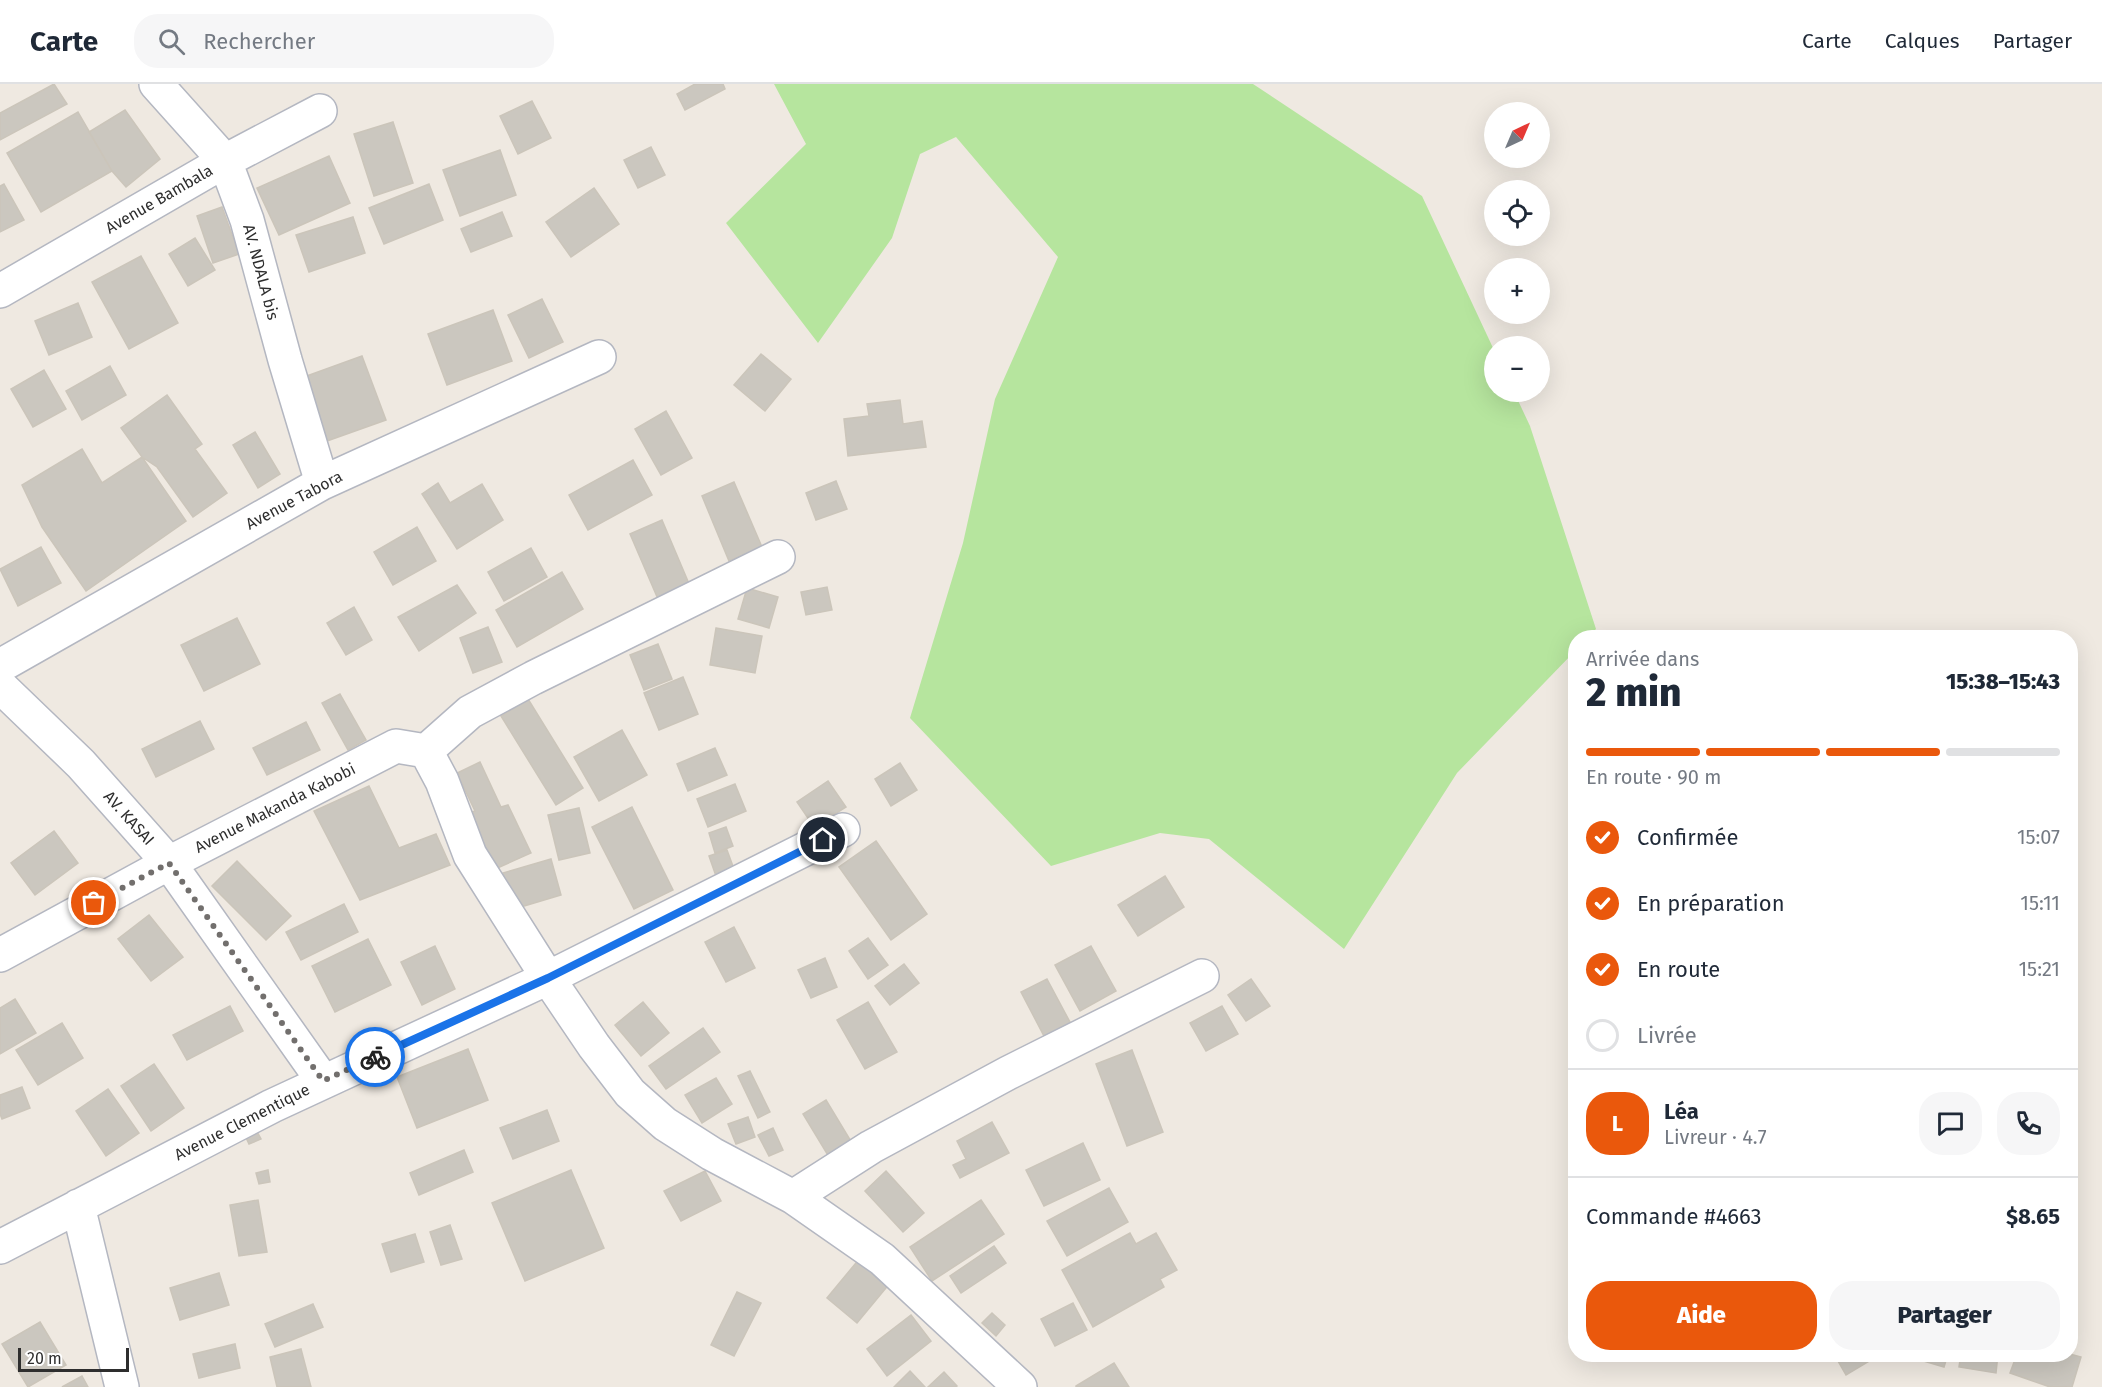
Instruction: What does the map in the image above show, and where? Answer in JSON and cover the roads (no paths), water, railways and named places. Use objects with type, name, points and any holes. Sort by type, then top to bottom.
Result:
[{"type":"street","name":"AV. NDALA bis","points":[[156,84],[225,161],[247,220],[285,360],[322,483]]},
{"type":"street","name":"Avenue Bambala","points":[[0,291],[225,161],[320,111]]},
{"type":"street","name":"Avenue Tabora","points":[[0,666],[322,483],[599,357]]},
{"type":"street","points":[[778,557],[533,678],[470,712],[426,751],[442,781],[470,855],[548,978],[594,1046],[630,1093],[665,1124],[712,1155],[793,1197],[882,1259],[1020,1387]]},
{"type":"street","name":"AV. KASAI","points":[[0,686],[81,764],[169,863],[323,1081]]},
{"type":"street","name":"Avenue Makanda Kabobi","points":[[0,955],[169,863],[396,746],[426,751]]},
{"type":"street","name":"Avenue Clementique","points":[[0,1247],[323,1081],[548,978],[843,830]]},
{"type":"street","points":[[793,1197],[872,1147],[1008,1073],[1202,976]]},
{"type":"street","points":[[78,1206],[122,1387]]}]
